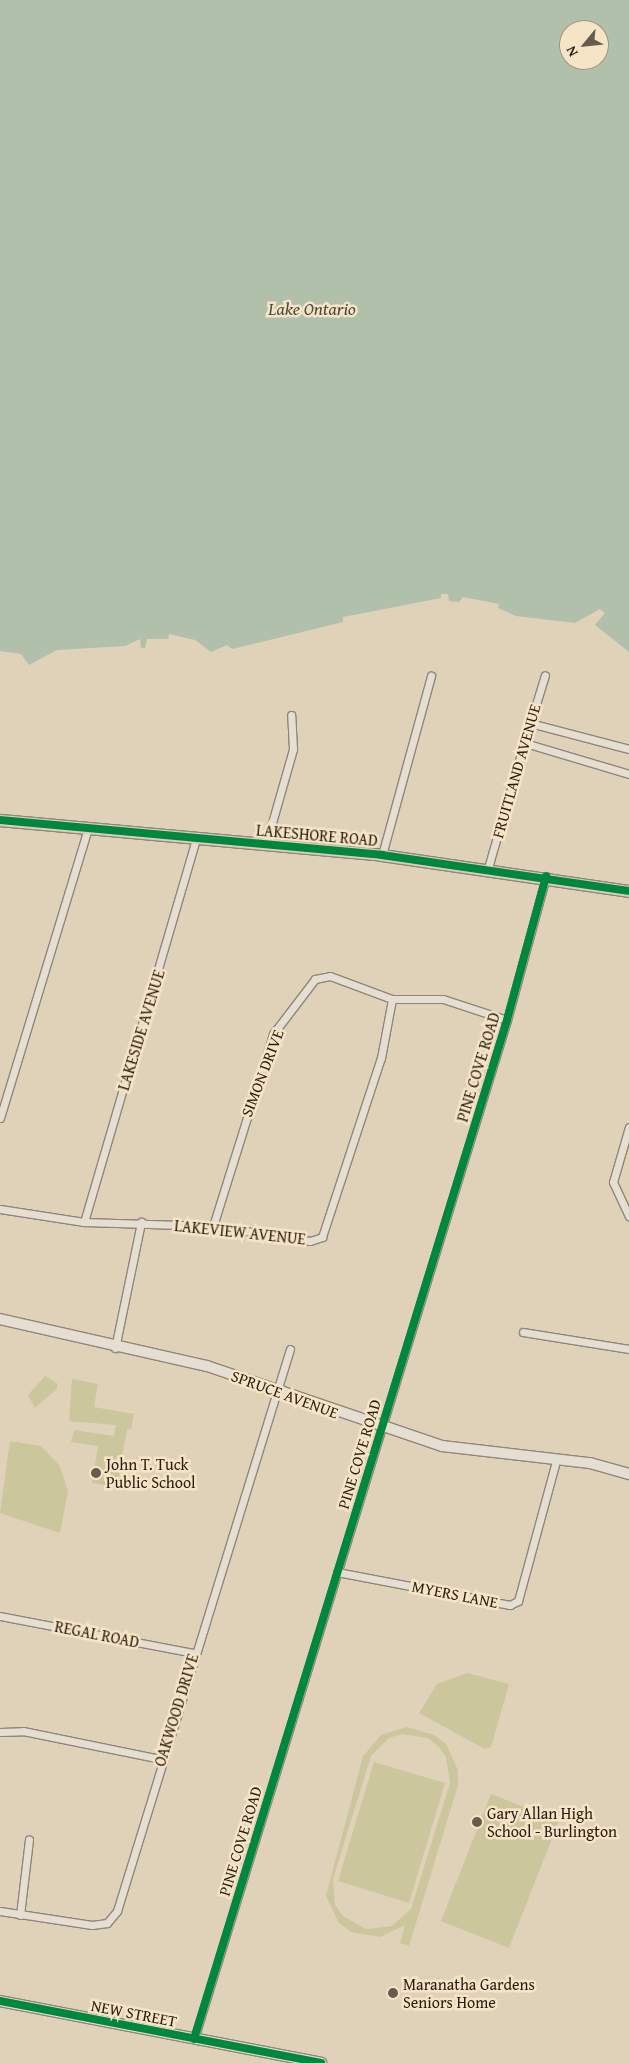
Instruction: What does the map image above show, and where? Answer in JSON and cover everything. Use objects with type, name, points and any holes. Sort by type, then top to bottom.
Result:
[{"type":"main road","name":"LAKESHORE ROAD","points":[[0,820],[382,855],[546,876],[629,890]]},
{"type":"street","name":"FRUITLAND AVENUE","points":[[488,868],[545,675]]},
{"type":"street","points":[[382,855],[431,676]]},
{"type":"street","points":[[266,844],[293,749],[290,715]]},
{"type":"street","points":[[629,749],[530,723],[525,742],[629,774]]},
{"type":"street","points":[[0,1118],[88,828]]},
{"type":"street","name":"LAKESIDE AVENUE","points":[[84,1222],[196,838]]},
{"type":"street","name":"PINE COVE ROAD","points":[[194,2038],[507,1020],[546,876]]},
{"type":"street","name":"SIMON DRIVE","points":[[213,1226],[270,1043],[303,990],[315,979],[330,976],[392,999],[442,999],[507,1020]]},
{"type":"street","name":"LAKEVIEW AVENUE","points":[[0,1209],[84,1222],[141,1222],[213,1226],[310,1241],[322,1237],[381,1058],[392,999]]},
{"type":"street","points":[[629,1126],[614,1182],[629,1216]]},
{"type":"street","points":[[115,1348],[141,1222]]},
{"type":"street","name":"SPRUCE AVENUE","points":[[0,1319],[115,1348],[207,1366],[274,1392],[382,1428],[468,1452],[590,1463],[629,1474]]},
{"type":"street","points":[[523,1332],[629,1349]]},
{"type":"street","name":"OAKWOOD DRIVE","points":[[0,1911],[20,1915],[107,1923],[117,1910],[161,1759],[274,1392],[290,1348]]},
{"type":"street","name":"MYERS LANE","points":[[337,1572],[510,1604],[518,1600],[556,1461]]},
{"type":"street","name":"REGAL ROAD","points":[[0,1616],[194,1653]]},
{"type":"street","points":[[0,1732],[23,1731],[161,1759]]},
{"type":"street","points":[[20,1915],[29,1840]]},
{"type":"street","name":"NEW STREET","points":[[0,2001],[321,2063]]},
{"type":"shaded area","points":[[45,1376],[57,1383],[57,1389],[35,1408],[28,1395]]},
{"type":"shaded area","points":[[72,1379],[98,1384],[94,1407],[134,1414],[131,1429],[127,1429],[119,1476],[125,1477],[123,1488],[92,1483],[98,1446],[71,1442],[74,1430],[114,1436],[116,1425],[69,1421]]},
{"type":"shaded area","points":[[10,1441],[41,1446],[60,1466],[68,1491],[60,1533],[0,1513]]},
{"type":"shaded area","points":[[467,1673],[509,1684],[491,1747],[485,1749],[419,1713],[437,1684]]},
{"type":"shaded area","points":[[407,1727],[434,1735],[446,1744],[458,1770],[458,1785],[409,1946],[400,1943],[405,1925],[380,1937],[351,1932],[339,1923],[326,1896],[363,1756],[381,1735]],"holes":[[[402,1734],[428,1738],[438,1746],[446,1757],[450,1783],[411,1909],[392,1926],[366,1929],[343,1916],[335,1905],[333,1879],[371,1756],[389,1738]]]},
{"type":"shaded area","points":[[374,1762],[445,1783],[409,1903],[338,1881]]},
{"type":"shaded area","points":[[491,1794],[559,1821],[509,1948],[441,1921]]},
{"type":"water","name":"Lake Ontario","points":[[0,0],[629,0],[629,652],[595,625],[605,613],[600,609],[575,623],[516,616],[498,608],[499,604],[463,597],[459,602],[449,601],[448,594],[441,594],[441,598],[343,617],[343,622],[232,649],[227,645],[211,652],[195,640],[169,634],[168,639],[147,639],[145,648],[141,648],[140,639],[125,646],[57,650],[29,665],[21,654],[0,651]]},
{"type":"cycle path","points":[[0,820],[382,855],[629,891]]},
{"type":"cycle path","points":[[194,2039],[507,1020],[546,876]]},
{"type":"cycle path","points":[[0,2001],[321,2063]]},
{"type":"place","name":"John T. Tuck Public School","points":[[96,1473]]},
{"type":"place","name":"Gary Allan High School - Burlington","points":[[477,1822]]},
{"type":"place","name":"Maranatha Gardens Seniors Home","points":[[393,1993]]}]
